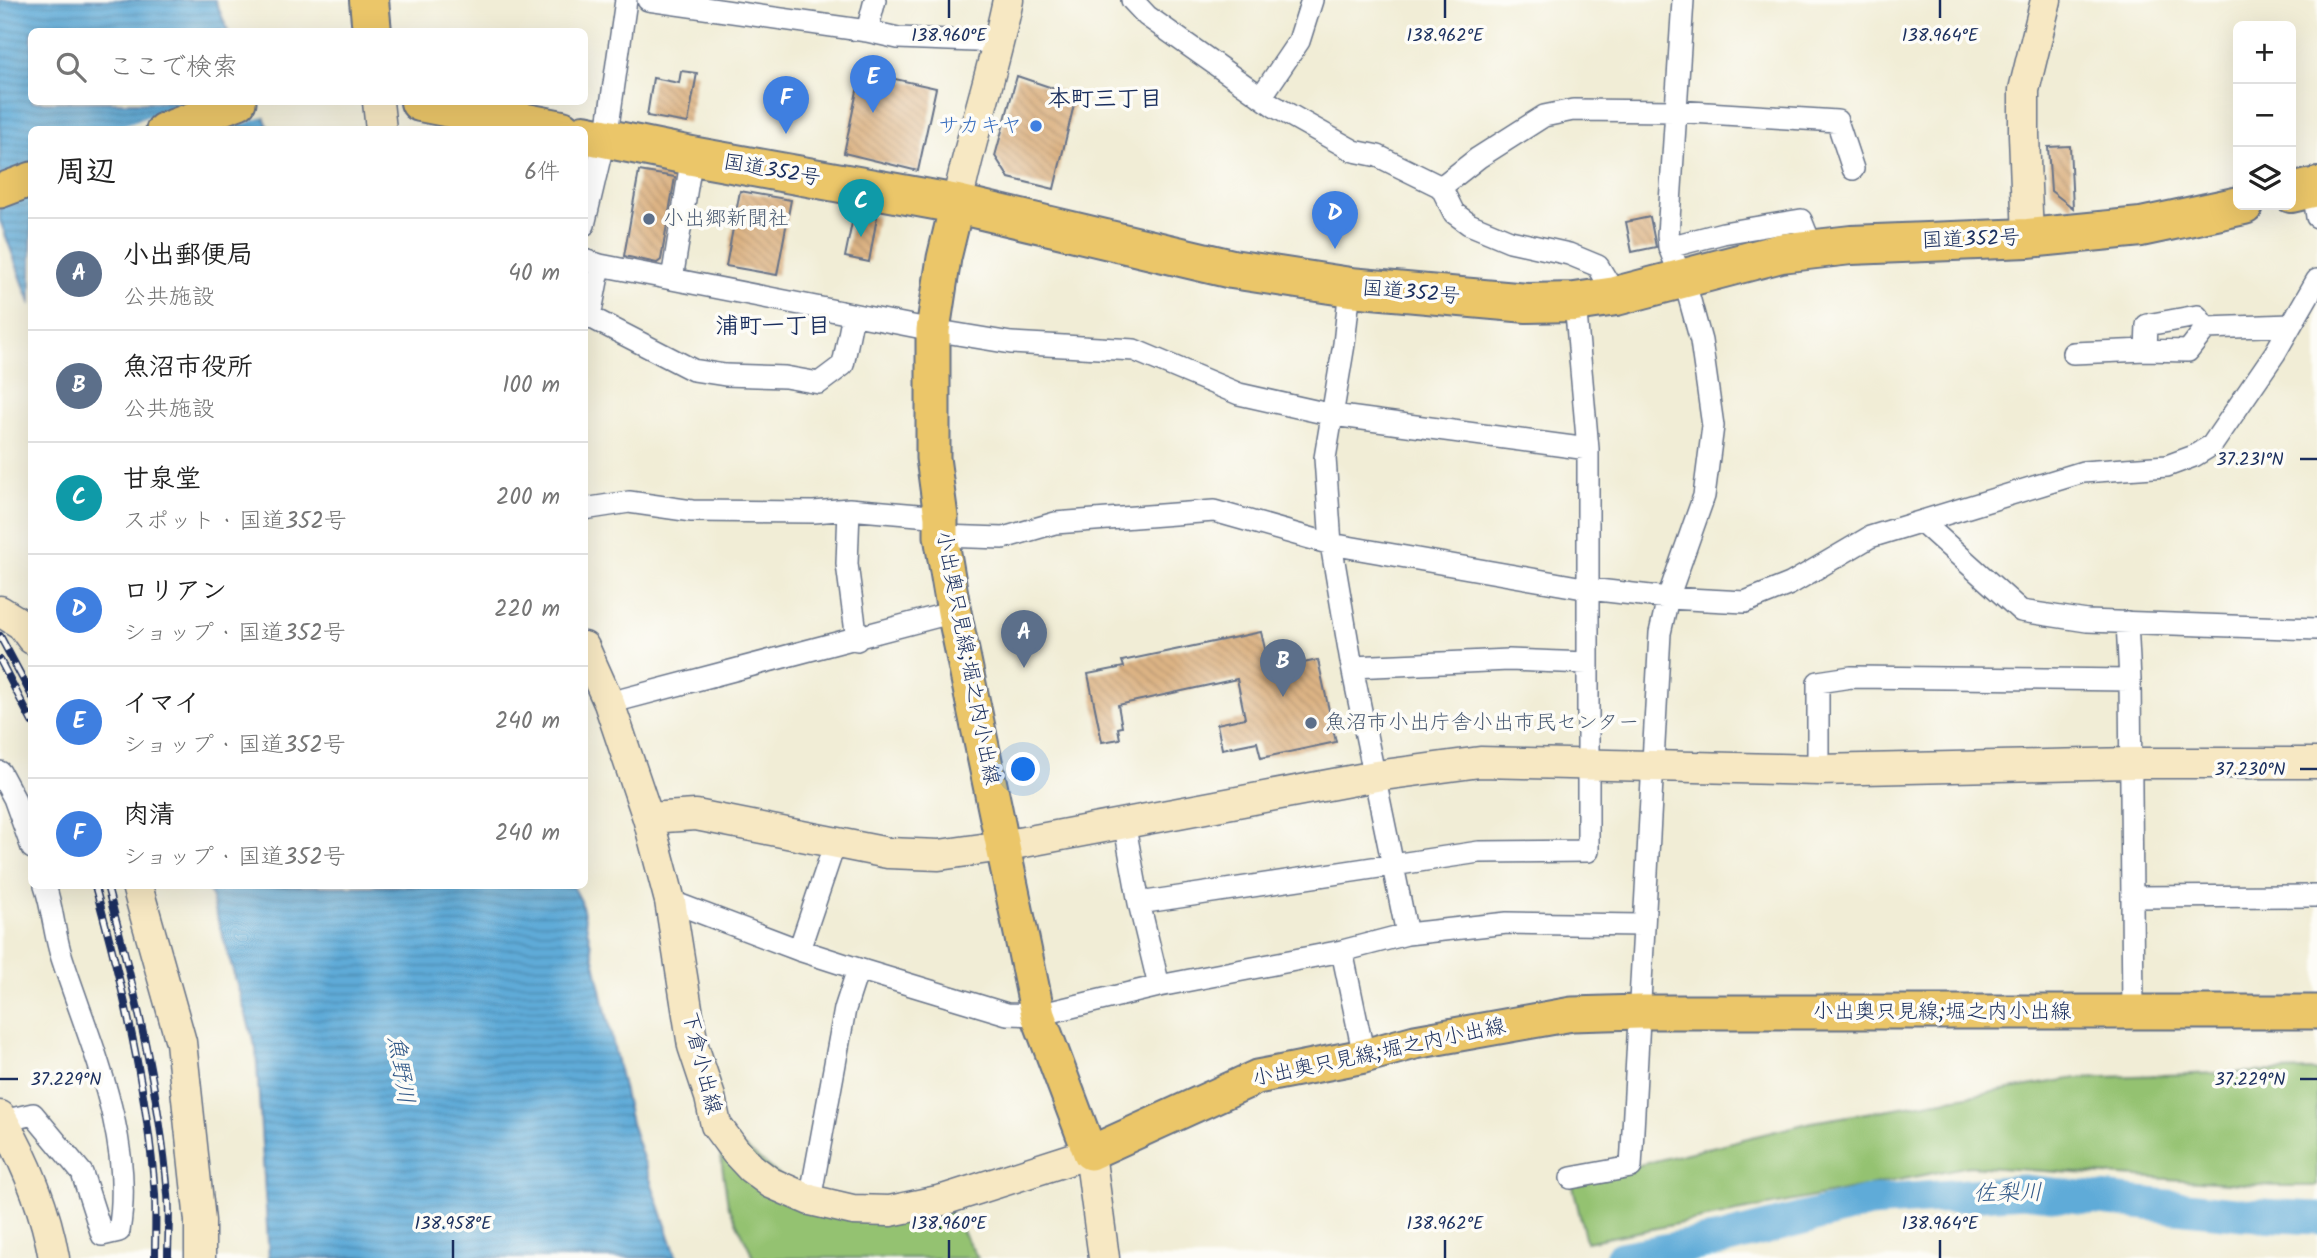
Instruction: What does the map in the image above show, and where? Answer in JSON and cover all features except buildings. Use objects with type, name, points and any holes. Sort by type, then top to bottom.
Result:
[{"type":"highway","points":[[369,0],[372,28]]},
{"type":"highway","points":[[435,105],[542,126]]},
{"type":"highway","name":"国道352号","points":[[595,136],[957,204],[1231,269],[1349,287],[1527,303],[1575,302],[1616,296],[1675,262],[1851,245],[2028,238],[2141,227],[2233,207]]},
{"type":"main road","points":[[174,126],[231,105]]},
{"type":"main road","points":[[0,191],[28,180]]},
{"type":"main road","name":"小出奥只見線;堀之内小出線","points":[[957,204],[944,258],[933,330],[933,458],[941,526],[954,612],[1038,1015],[1090,1153],[1257,1077],[1364,1056],[1415,1042],[1572,1014],[2317,1012]]},
{"type":"street","points":[[588,193],[595,136],[626,0]]},
{"type":"street","points":[[648,0],[867,31],[898,38],[1000,42]]},
{"type":"street","points":[[867,31],[875,0]]},
{"type":"street","points":[[957,204],[967,156],[1000,42],[1008,0]]},
{"type":"street","points":[[1132,0],[1147,16],[1261,97],[1354,151],[1378,156],[1441,187],[1454,213],[1469,224],[1510,241],[1569,254],[1598,266],[1616,296]]},
{"type":"street","points":[[1261,97],[1299,41],[1312,0]]},
{"type":"street","points":[[1571,1178],[1631,1167],[1660,634],[1668,598],[1704,496],[1713,426],[1701,341],[1689,297],[1675,262],[1675,111],[1683,0]]},
{"type":"street","points":[[2028,238],[2024,90],[2046,0]]},
{"type":"street","points":[[378,105],[381,126]]},
{"type":"street","points":[[1441,187],[1478,158],[1544,116],[1573,110],[1675,111],[1837,121],[1853,169]]},
{"type":"street","points":[[672,279],[692,156]]},
{"type":"street","points":[[853,315],[843,365],[819,383],[785,377],[725,375],[693,370],[590,317],[592,262],[853,315],[1012,343],[1134,351],[1239,394],[1333,415],[1588,449]]},
{"type":"street","points":[[588,508],[629,502],[692,511],[814,512],[849,509],[1003,538],[1055,523],[1214,511],[1331,544],[1590,589],[1668,598],[1745,602],[1790,584],[1870,537],[2083,472],[2167,466],[2194,457],[2212,445],[2275,353],[2317,280]]},
{"type":"street","points":[[1349,287],[1325,458],[1331,544],[1352,667],[1406,934]]},
{"type":"street","points":[[1139,903],[1479,852],[1588,851],[1588,449],[1575,302]]},
{"type":"street","points":[[2146,351],[2147,325],[2197,316],[2206,328]]},
{"type":"street","points":[[2073,353],[2188,351],[2206,328],[2291,325]]},
{"type":"street","points":[[849,509],[847,564],[857,640]]},
{"type":"street","points":[[1922,522],[2021,611],[2087,621],[2317,629]]},
{"type":"street","points":[[0,611],[21,624],[28,634]]},
{"type":"street","points":[[609,703],[857,640],[954,612]]},
{"type":"street","points":[[2127,622],[2130,680],[2133,1012]]},
{"type":"street","name":"下倉小出線","points":[[588,656],[609,703],[648,818],[670,901],[693,1046],[716,1125],[751,1168],[772,1183],[810,1199],[853,1210],[890,1211],[943,1200],[1090,1153]]},
{"type":"street","points":[[1352,667],[1509,660],[1587,663]]},
{"type":"street","points":[[1818,770],[1818,682],[1852,677],[2130,680]]},
{"type":"street","points":[[648,818],[696,814],[888,853],[939,855],[1003,846],[1376,776],[1480,761],[1818,770],[2130,763],[2317,763]]},
{"type":"street","points":[[0,772],[14,798],[28,837]]},
{"type":"street","points":[[1124,822],[1139,903],[1159,986]]},
{"type":"street","points":[[799,950],[835,843]]},
{"type":"street","points":[[45,889],[60,954],[107,1087],[115,1125],[124,1203],[119,1231],[102,1235],[82,1173],[33,1114],[2,1119],[23,1156],[35,1187],[50,1234],[54,1258]]},
{"type":"street","points":[[138,889],[181,1042],[200,1221],[200,1258]]},
{"type":"street","points":[[2132,897],[2317,896]]},
{"type":"street","points":[[670,901],[799,950],[858,969],[1007,1014],[1038,1015],[1159,986],[1342,951],[1406,934],[1507,923],[1643,925]]},
{"type":"street","points":[[1342,951],[1364,1056]]},
{"type":"street","points":[[810,1199],[845,1009],[858,969]]},
{"type":"street","points":[[1090,1153],[1104,1258]]},
{"type":"green space","points":[[2310,1070],[2317,1072],[2317,1186],[2275,1186],[1969,1166],[1586,1242],[1571,1178],[1631,1167],[1812,1122],[2076,1078]]},
{"type":"green space","points":[[716,1125],[810,1200],[943,1200],[978,1258],[754,1258],[728,1205]]},
{"type":"water","points":[[0,0],[215,0],[227,28],[28,28],[28,105],[259,105],[268,126],[28,126],[28,297],[0,220]]},
{"type":"water","name":"魚野川","points":[[209,889],[575,889],[581,901],[631,1123],[677,1258],[269,1258],[256,1049]]},
{"type":"pier","points":[[181,105],[262,105],[267,116],[236,126],[121,126]]},
{"type":"waterway","name":"佐梨川","points":[[1621,1258],[1720,1240],[1869,1202],[2023,1191],[2244,1214],[2317,1218]]},
{"type":"railway","points":[[0,636],[28,688]]},
{"type":"railway","points":[[0,660],[28,714]]},
{"type":"railway","points":[[96,889],[140,1077],[155,1194],[155,1258]]},
{"type":"railway","points":[[108,889],[152,1077],[169,1202],[168,1258]]},
{"type":"place","name":"イマイ","points":[[873,113]]},
{"type":"place","name":"サカキヤ","points":[[1036,126]]},
{"type":"place","name":"肉清","points":[[786,134]]},
{"type":"place","name":"小出郷新聞社","points":[[649,219]]},
{"type":"place","name":"甘泉堂","points":[[861,237]]},
{"type":"place","name":"ロリアン","points":[[1335,249]]},
{"type":"place","name":"小出郵便局","points":[[1024,668]]},
{"type":"place","name":"魚沼市役所","points":[[1283,697]]},
{"type":"place","name":"魚沼市小出庁舎小出市民センター","points":[[1311,723]]},
{"type":"district","name":"本町三丁目","points":[[1105,100]]},
{"type":"district","name":"浦町一丁目","points":[[773,327]]}]
